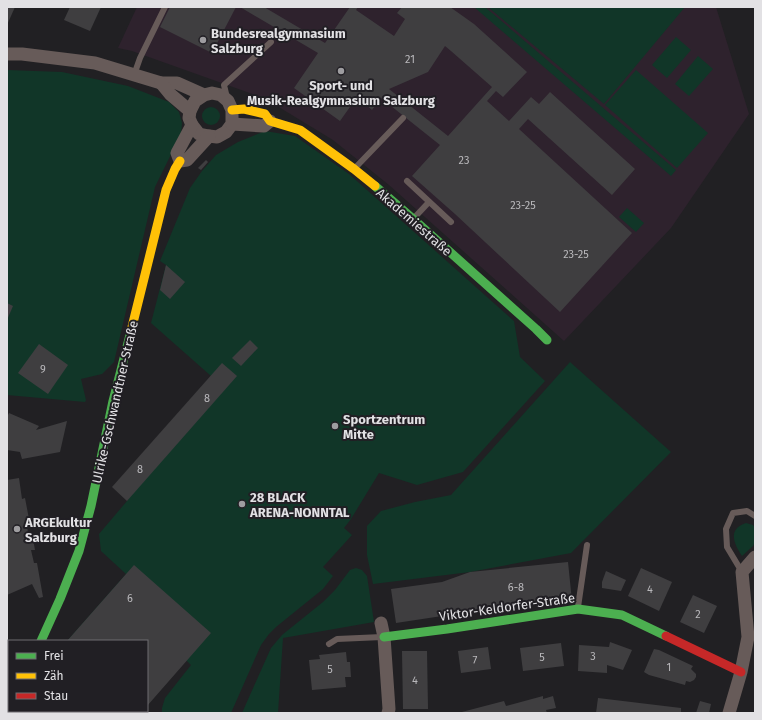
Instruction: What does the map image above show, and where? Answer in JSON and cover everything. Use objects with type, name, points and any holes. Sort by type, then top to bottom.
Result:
[{"type":"street","name":"Akademiestraße","points":[[7,54],[22,54],[95,63],[162,83],[177,83],[204,95],[212,93],[216,94],[221,96],[230,106],[265,114],[270,121],[300,130],[354,169],[547,340]]},
{"type":"street","points":[[162,83],[170,94],[190,111]]},
{"type":"street","points":[[204,95],[195,102],[190,111],[189,118],[199,134],[217,137],[226,132],[232,124],[230,106]]},
{"type":"street","name":"Akademiestraße","points":[[232,124],[264,126],[270,121]]},
{"type":"street","name":"Ulrike-Gschwandtner-Straße","points":[[180,161],[177,153],[192,125]]},
{"type":"street","name":"Ulrike-Gschwandtner-Straße","points":[[41,640],[79,551],[166,190],[180,161],[187,160],[209,136]]},
{"type":"street","points":[[729,713],[741,672],[748,637],[742,572],[755,557]]},
{"type":"street","name":"Viktor-Keldorfer-Straße","points":[[384,637],[578,609],[622,614],[741,672]]},
{"type":"street","points":[[381,623],[384,637],[389,709],[388,713]]},
{"type":"lane","points":[[134,75],[140,58],[165,7]]},
{"type":"lane","points":[[230,106],[224,85],[271,42]]},
{"type":"lane","points":[[354,169],[403,118]]},
{"type":"lane","points":[[407,182],[451,222]]},
{"type":"lane","points":[[413,220],[429,202]]},
{"type":"lane","points":[[742,572],[727,547],[726,529],[733,513],[747,511],[755,516]]},
{"type":"lane","points":[[578,609],[587,545]]},
{"type":"lane","points":[[328,644],[337,639],[384,637]]},
{"type":"shaded area","points":[[137,7],[716,7],[749,114],[671,228],[564,341],[389,185],[333,140],[264,98],[132,51],[118,48]]},
{"type":"green space","points":[[474,7],[485,7],[676,170],[671,176]]},
{"type":"green space","points":[[488,7],[685,7],[604,104]]},
{"type":"green space","points":[[676,37],[691,50],[667,78],[652,65]]},
{"type":"green space","points":[[698,56],[713,69],[689,96],[675,84]]},
{"type":"green space","points":[[7,70],[62,72],[128,86],[169,102],[179,112],[182,123],[181,134],[155,187],[114,362],[102,374],[81,379],[86,400],[85,402],[7,395]]},
{"type":"green space","points":[[636,70],[708,133],[677,168],[605,105]]},
{"type":"green space","points":[[211,107],[217,110],[220,116],[217,122],[211,125],[205,122],[202,116],[205,110]]},
{"type":"green space","name":"Sportzentrum Mitte","points":[[265,131],[295,136],[349,174],[514,321],[520,357],[545,381],[463,472],[417,485],[379,473],[344,528],[352,535],[323,567],[333,576],[323,589],[269,634],[261,645],[231,713],[162,713],[165,698],[191,665],[187,661],[148,642],[148,640],[68,640],[126,574],[101,551],[99,534],[127,501],[211,376],[151,323],[166,265],[160,261],[190,188],[216,155],[238,142]]},
{"type":"green space","points":[[627,208],[644,223],[636,232],[619,217]]},
{"type":"green space","points":[[570,362],[671,452],[571,553],[470,572],[373,584],[367,555],[367,526],[381,511],[451,495]]},
{"type":"green space","points":[[746,523],[753,525],[755,528],[755,542],[753,546],[742,556],[735,542],[734,533],[736,529]]},
{"type":"green space","points":[[356,568],[362,570],[367,576],[374,622],[283,638],[278,713],[242,713],[271,648],[282,635],[323,602],[335,590],[350,570]]},
{"type":"green space","points":[[70,712],[71,713],[16,713]]},
{"type":"building","points":[[7,7],[15,7],[7,25]]},
{"type":"building","points":[[70,7],[101,7],[90,31],[64,20]]},
{"type":"building","name":"Bundesrealgymnasium Salzburg","points":[[170,7],[236,7],[212,53],[160,27]]},
{"type":"building","points":[[240,7],[264,7],[325,43],[350,7],[358,7],[356,10],[394,36],[405,19],[397,13],[402,7],[450,7],[474,24],[527,72],[503,97],[496,91],[487,101],[509,121],[531,97],[539,104],[550,92],[635,169],[612,195],[528,119],[519,129],[632,233],[560,312],[412,176],[440,145],[381,98],[372,110],[357,97],[340,121],[294,88],[318,53]],"holes":[[[445,46],[492,87],[448,136],[389,89],[428,72]]]},
{"type":"building","points":[[206,160],[208,162],[201,170],[198,168]]},
{"type":"building","points":[[166,265],[185,282],[170,299],[160,290]]},
{"type":"building","points":[[7,303],[13,306],[7,320]]},
{"type":"building","points":[[250,340],[258,348],[241,366],[232,358]]},
{"type":"building","points":[[39,344],[68,365],[48,394],[18,373]]},
{"type":"building","points":[[222,363],[237,376],[127,501],[112,487]]},
{"type":"building","points":[[9,413],[39,426],[36,430],[67,421],[60,452],[22,459],[20,452],[7,450],[7,417]]},
{"type":"building","name":"ARGEkultur Salzburg","points":[[19,478],[22,499],[25,498],[29,519],[26,519],[29,540],[33,539],[35,550],[31,550],[34,563],[37,563],[43,597],[39,598],[32,584],[7,595],[7,480]]},
{"type":"building","points":[[568,562],[572,601],[475,611],[396,623],[391,589],[442,582],[470,572]]},
{"type":"building","points":[[134,565],[211,633],[148,705],[148,640],[68,640]]},
{"type":"building","points":[[641,568],[672,582],[659,611],[628,596]]},
{"type":"building","points":[[606,571],[626,580],[621,591],[602,588],[602,582]]},
{"type":"building","points":[[693,595],[717,606],[704,633],[680,622]]},
{"type":"building","points":[[610,642],[632,650],[623,670],[607,665],[607,673],[578,671],[579,645],[609,647]]},
{"type":"building","points":[[561,643],[564,666],[523,671],[520,648]]},
{"type":"building","points":[[488,647],[491,669],[461,673],[458,651]]},
{"type":"building","points":[[654,649],[693,666],[691,669],[696,674],[694,680],[690,682],[686,681],[685,685],[649,675],[644,672]]},
{"type":"building","points":[[402,651],[427,651],[428,709],[403,709]]},
{"type":"building","points":[[346,652],[347,662],[350,662],[351,677],[345,677],[346,687],[312,690],[309,660],[320,659],[319,655]]},
{"type":"building","points":[[543,696],[543,699],[553,696],[556,708],[546,710],[547,713],[458,713],[504,701],[506,706]]},
{"type":"building","points":[[598,698],[681,708],[681,713],[596,713]]},
{"type":"building","points":[[700,701],[711,704],[709,713],[696,713]]},
{"type":"traffic: fast","points":[[375,186],[547,340]]},
{"type":"traffic: fast","points":[[41,640],[79,551],[91,506],[113,401],[131,331]]},
{"type":"traffic: fast","points":[[384,637],[578,609],[622,615],[666,636]]},
{"type":"traffic: slow","points":[[232,110],[244,109],[265,114],[270,121],[300,130],[375,186]]},
{"type":"traffic: slow","points":[[131,331],[166,190],[180,161]]},
{"type":"traffic: jam","points":[[666,636],[741,672]]},
{"type":"place","name":"Bundesrealgymnasium Salzburg","points":[[203,40]]},
{"type":"place","name":"Sport- und Musik-Realgymnasium Salzburg","points":[[341,71]]},
{"type":"place","name":"Sportzentrum Mitte","points":[[335,426]]},
{"type":"place","name":"28 BLACK ARENA-NONNTAL","points":[[242,504]]},
{"type":"place","name":"ARGEkultur Salzburg","points":[[17,529]]}]
